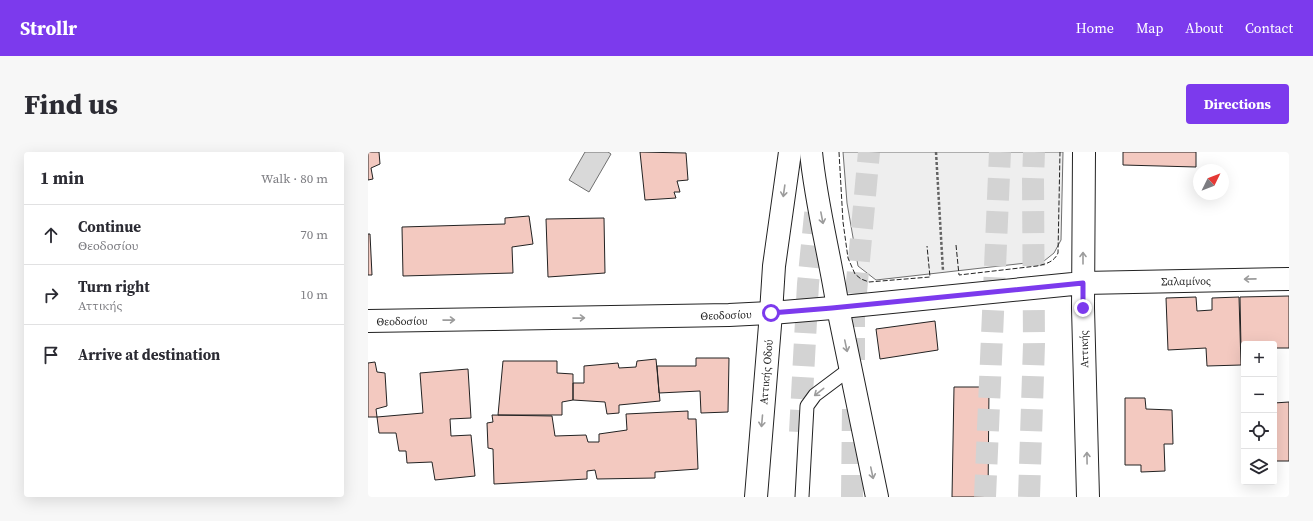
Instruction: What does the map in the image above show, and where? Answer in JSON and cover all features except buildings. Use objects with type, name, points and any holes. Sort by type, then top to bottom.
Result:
[{"type":"main road","name":"Αττικής Οδού","points":[[756,497],[774,266],[790,152]]},
{"type":"main road","points":[[811,152],[813,176],[834,277],[838,308],[877,497]]},
{"type":"main road","name":"Αττικής","points":[[1084,152],[1083,283],[1088,497]]},
{"type":"main road","name":"Σαλαμίνος","points":[[1083,283],[1289,278]]},
{"type":"main road","name":"Θεοδοσίου","points":[[368,321],[771,313],[838,308],[1083,283]]},
{"type":"lane","points":[[802,497],[807,406],[815,394],[851,368]]},
{"type":"path","points":[[936,152],[945,297]]},
{"type":"shaded area","points":[[585,152],[608,152],[611,154],[589,192],[569,180]]},
{"type":"shaded area","points":[[843,152],[1063,152],[1061,240],[1054,253],[1044,261],[876,280],[858,266],[847,203]]},
{"type":"tunnel","points":[[854,360],[854,314],[869,152]]},
{"type":"tunnel","points":[[985,497],[1000,152]]},
{"type":"tunnel","points":[[1029,497],[1034,344],[1034,152]]},
{"type":"tunnel","points":[[800,432],[808,284],[816,205]]},
{"type":"tunnel","points":[[852,497],[853,405]]},
{"type":"fence","points":[[839,152],[843,222],[848,258],[855,274],[861,279],[869,282],[930,277],[927,246]]},
{"type":"fence","points":[[956,245],[959,275],[1037,266],[1052,261],[1058,253],[1060,152]]},
{"type":"route","points":[[771,313],[1083,283],[1083,308]]}]
